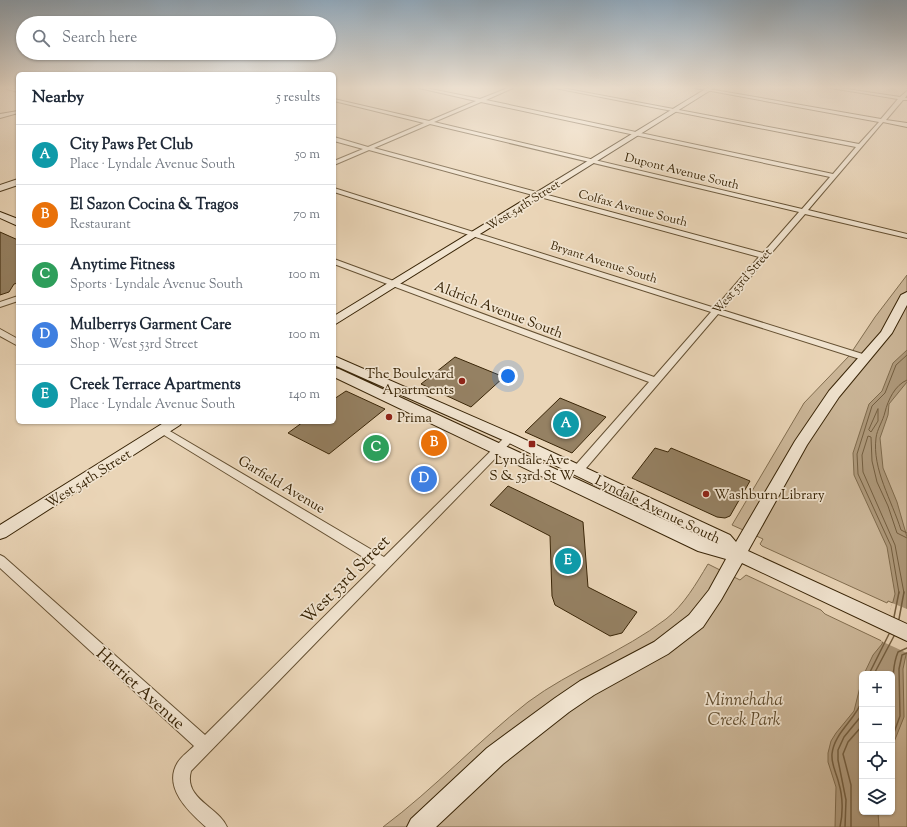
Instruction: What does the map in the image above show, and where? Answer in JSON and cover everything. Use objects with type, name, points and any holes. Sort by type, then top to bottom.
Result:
[{"type":"street","points":[[336,162],[419,127]]},
{"type":"street","name":"Dupont Avenue South","points":[[449,127],[907,236]]},
{"type":"street","points":[[608,127],[835,176]]},
{"type":"street","name":"West 54th Street","points":[[336,320],[648,127]]},
{"type":"street","points":[[761,127],[861,146]]},
{"type":"street","name":"West 53rd Street","points":[[578,471],[716,310],[765,256],[877,127]]},
{"type":"street","name":"Colfax Avenue South","points":[[336,140],[765,256]]},
{"type":"street","points":[[0,188],[16,183]]},
{"type":"street","name":"Bryant Avenue South","points":[[336,191],[866,358]]},
{"type":"street","points":[[0,206],[16,213]]},
{"type":"street","points":[[0,214],[16,222]]},
{"type":"street","name":"Aldrich Avenue South","points":[[336,261],[656,381]]},
{"type":"street","points":[[419,827],[495,756],[562,705],[587,688],[661,648],[682,634],[696,621],[706,609],[800,444],[834,394],[886,333],[907,295]]},
{"type":"street","points":[[0,305],[16,299]]},
{"type":"street","points":[[0,332],[16,342]]},
{"type":"street","name":"Lyndale Avenue South","points":[[336,361],[510,438],[718,537],[738,554],[907,633]]},
{"type":"street","name":"Lyndale Avenue South","points":[[336,373],[708,548],[738,554]]},
{"type":"street","name":"West 54th Street","points":[[0,533],[169,426]]},
{"type":"street","name":"Garfield Avenue","points":[[169,426],[385,564]]},
{"type":"street","name":"West 53rd Street","points":[[204,745],[510,438]]},
{"type":"street","name":"Harriet Avenue","points":[[0,560],[204,745]]},
{"type":"street","points":[[204,745],[184,767],[181,774],[180,784],[186,795],[219,827]]},
{"type":"green space","points":[[907,275],[907,609],[888,601],[887,603],[762,546],[760,544],[763,539],[732,525],[804,403],[849,356],[875,317]]},
{"type":"green space","name":"Minnehaha Creek Park","points":[[708,564],[740,580],[746,575],[821,610],[825,614],[907,653],[907,827],[383,827],[420,797],[528,702],[562,680],[649,631],[666,619],[684,601]]},
{"type":"water","points":[[907,350],[907,382],[889,404],[888,415],[880,438],[883,468],[897,502],[907,537],[907,650],[903,669],[904,717],[895,740],[895,671],[865,671],[873,655],[882,644],[895,594],[887,547],[854,475],[853,453],[869,404],[882,391],[893,363]]},
{"type":"water","points":[[859,691],[859,815],[878,815],[879,827],[835,827],[836,787],[828,762],[828,753],[831,741],[854,711]]},
{"type":"pier","points":[[892,603],[907,609],[907,653],[881,641]]},
{"type":"building","points":[[0,232],[16,239],[16,284],[14,284],[9,292],[0,295]]},
{"type":"building","name":"The Boulevard Apartments","points":[[455,357],[504,377],[471,407],[421,384]]},
{"type":"building","points":[[346,391],[385,409],[329,454],[288,433],[300,424],[336,424],[336,398]]},
{"type":"building","points":[[560,398],[606,417],[572,453],[525,432]]},
{"type":"building","name":"Washburn Library","points":[[655,448],[668,452],[671,448],[750,481],[730,516],[725,518],[717,517],[632,478]]},
{"type":"building","points":[[423,470],[436,476],[436,481],[427,490],[410,481]]},
{"type":"building","points":[[508,486],[583,522],[588,587],[637,612],[622,633],[610,636],[555,605],[552,596],[550,536],[490,505]]},
{"type":"place","name":"The Boulevard Apartments","points":[[462,381]]},
{"type":"place","name":"Prima","points":[[389,417]]},
{"type":"place","name":"City Paws Pet Club","points":[[566,424]]},
{"type":"place","name":"El Sazon Cocina & Tragos","points":[[434,443]]},
{"type":"place","name":"Lyndale Ave S & 53rd St W","points":[[532,444]]},
{"type":"place","name":"Anytime Fitness","points":[[376,448]]},
{"type":"place","name":"Mulberrys Garment Care","points":[[424,479]]},
{"type":"place","name":"Washburn Library","points":[[706,494]]},
{"type":"place","name":"Creek Terrace Apartments","points":[[568,561]]}]
